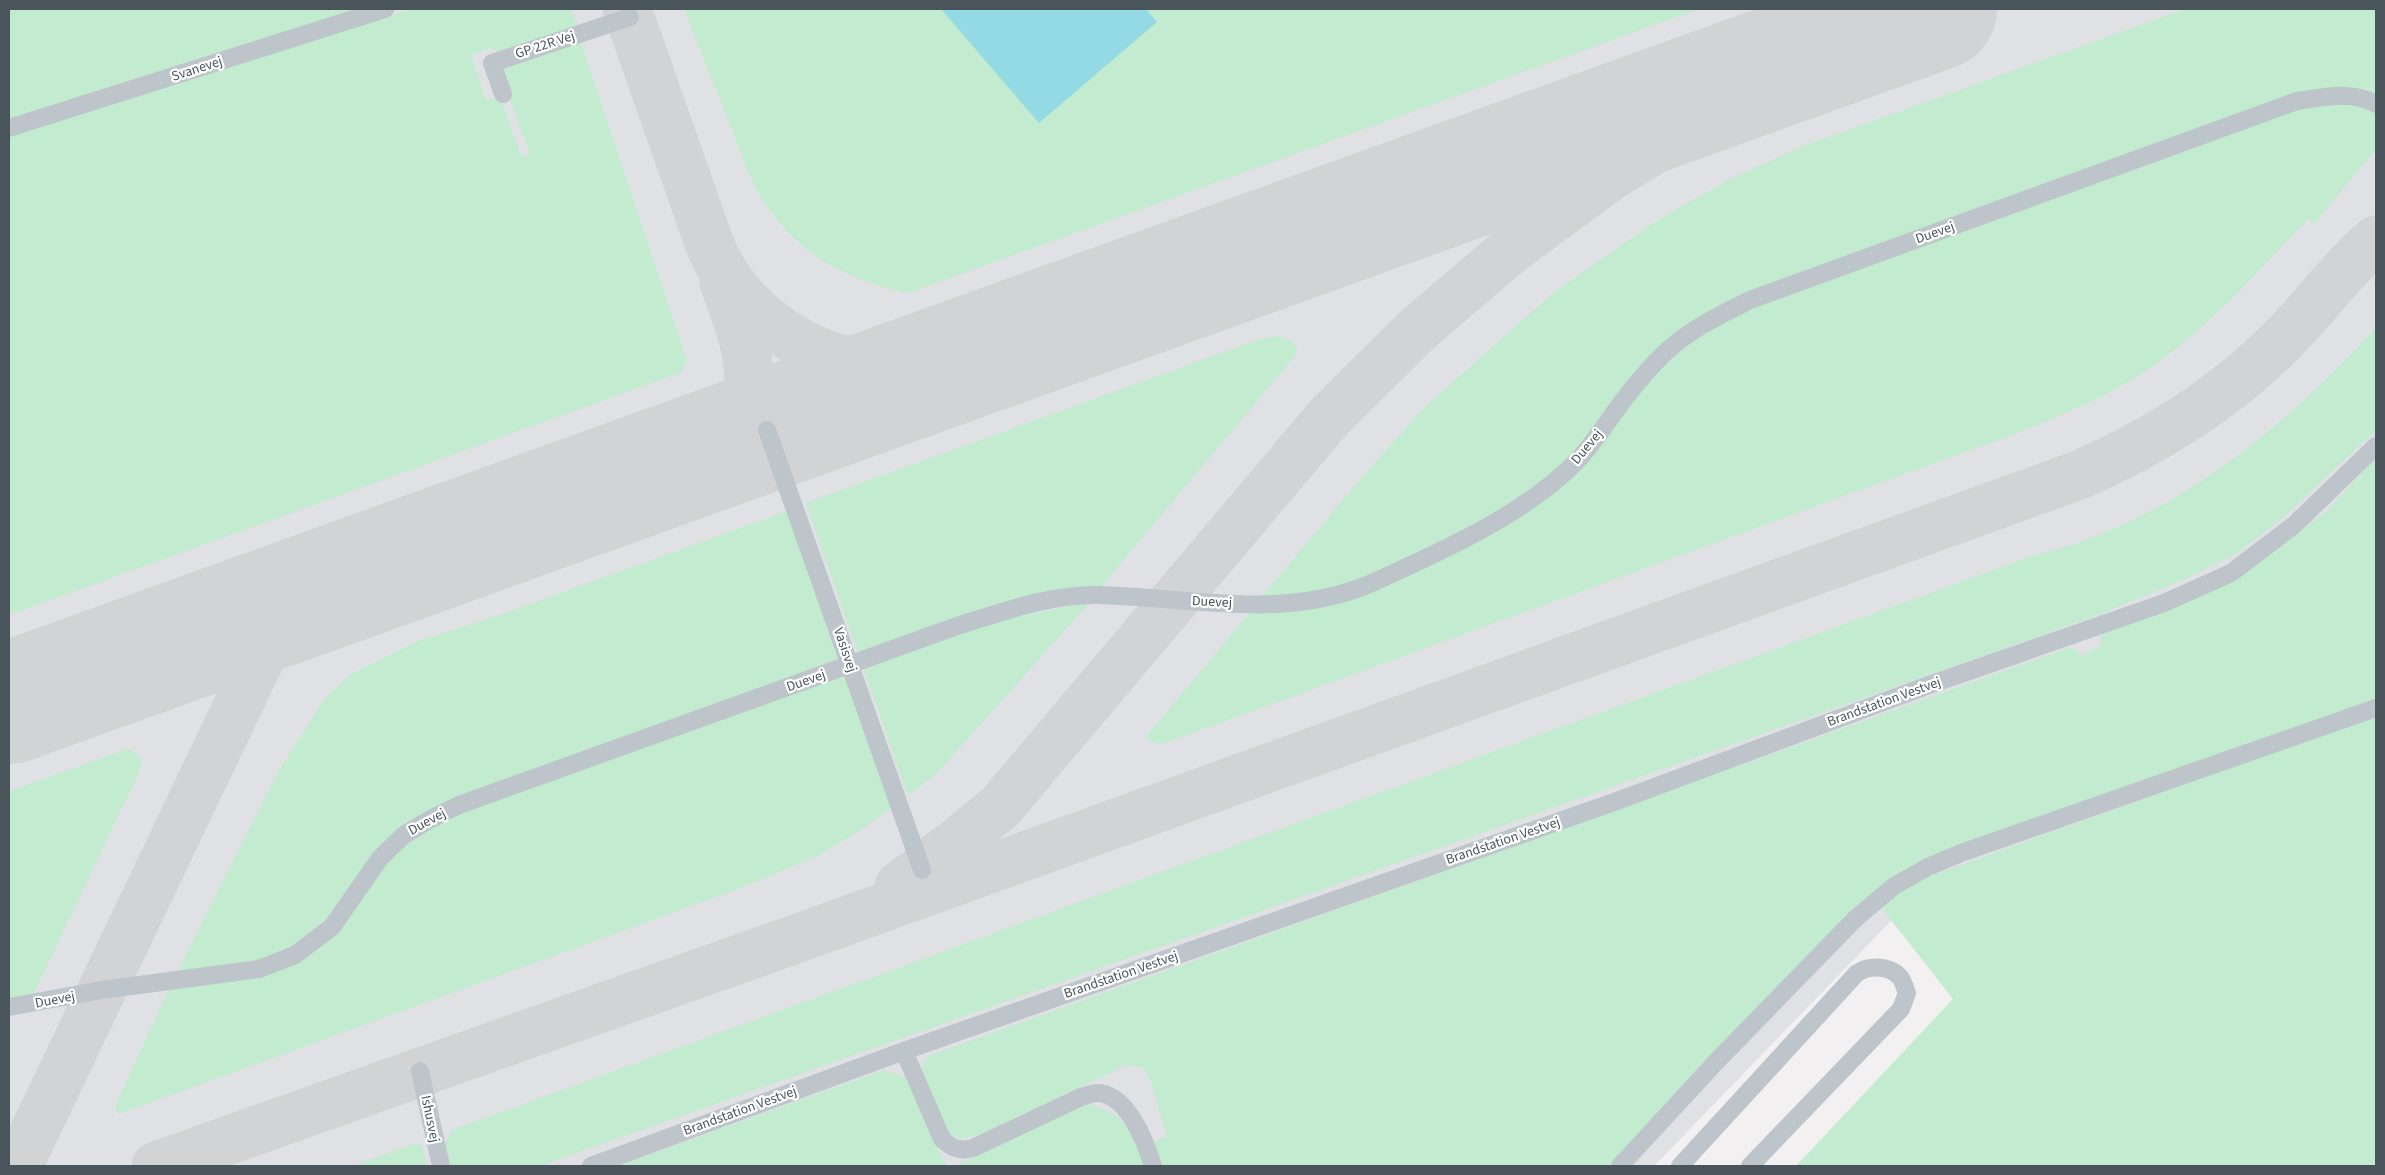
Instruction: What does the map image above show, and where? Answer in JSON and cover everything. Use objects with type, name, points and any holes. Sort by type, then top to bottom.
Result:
[{"type":"lane","name":"Svanevej","points":[[9,128],[385,9]]},
{"type":"lane","name":"GP 22R Vej","points":[[503,94],[492,63],[630,17]]},
{"type":"lane","name":"Duevej","points":[[9,1007],[102,990],[259,969],[294,956],[332,927],[380,858],[404,835],[459,805],[850,664],[1015,608],[1057,598],[1096,594],[1283,605],[1359,589],[1443,550],[1495,521],[1546,489],[1575,463],[1638,382],[1686,335],[1750,300],[2297,101],[2330,95],[2366,98],[2376,104]]},
{"type":"lane","name":"Vasisvej","points":[[768,430],[922,870]]},
{"type":"lane","name":"Brandstation Vestvej","points":[[591,1166],[904,1051],[1617,801],[1929,685],[2164,603],[2231,573],[2294,525],[2376,449]]},
{"type":"lane","points":[[1620,1166],[1855,919],[1894,886],[1928,867],[1961,853],[2376,708]]},
{"type":"lane","points":[[1680,1166],[1857,972],[1867,966],[1886,968],[1900,977],[1907,993],[1901,1010],[1750,1166]]},
{"type":"lane","points":[[904,1051],[942,1139],[949,1146],[958,1150],[973,1148],[1081,1097],[1097,1093],[1110,1097],[1123,1106],[1139,1129],[1153,1166]]},
{"type":"lane","name":"Ishusvej","points":[[420,1071],[441,1166]]},
{"type":"shaded area","points":[[9,9],[2376,9],[2376,716],[1919,892],[1654,1166],[9,1166]]},
{"type":"green space","points":[[9,9],[365,9],[9,122]]},
{"type":"green space","points":[[411,9],[570,9],[577,24],[568,33],[504,54],[490,48],[471,55],[486,100],[500,97],[522,158],[530,155],[500,71],[505,64],[573,42],[582,45],[687,360],[682,372],[9,615],[9,136]]},
{"type":"green space","points":[[684,9],[1699,9],[908,293],[859,279],[818,257],[800,244],[768,208],[754,186]]},
{"type":"green space","points":[[2185,9],[2376,9],[2376,99],[2335,90],[1686,329],[1574,455],[1509,507],[1409,562],[1329,591],[1259,600],[1363,476],[1426,406],[1553,293],[1656,221],[1730,179],[1803,146]]},
{"type":"green space","points":[[2330,98],[2376,111],[2376,149],[2314,224],[2308,219],[2210,319],[2167,356],[2131,381],[2089,403],[2031,428],[1170,741],[1159,744],[1145,738],[1252,610],[1272,612],[1500,526],[1649,376],[1685,344],[1753,304]]},
{"type":"green space","points":[[2376,328],[2376,430],[2288,513],[2238,553],[2187,578],[2101,614],[540,1166],[446,1166],[443,1149],[452,1130],[2032,556],[2083,541],[2126,523],[2166,503],[2205,479],[2242,452],[2312,393]]},
{"type":"green space","points":[[1277,336],[1292,341],[1297,349],[1294,357],[1100,588],[859,656],[806,503],[1260,339]]},
{"type":"green space","points":[[2374,460],[2376,465],[2376,702],[1919,864],[1615,1166],[1159,1166],[1152,1142],[1167,1137],[1151,1082],[1144,1068],[1126,1065],[982,1134],[958,1138],[947,1131],[943,1123],[922,1067],[928,1056],[2071,647],[2082,656],[2100,646],[2101,635],[2201,596],[2245,571],[2326,512]]},
{"type":"green space","points":[[796,508],[849,657],[416,819],[393,833],[330,921],[282,958],[176,975],[279,770],[326,697],[351,674],[418,641],[500,615]]},
{"type":"green space","points":[[1090,602],[937,773],[908,796],[863,666],[994,621]]},
{"type":"green space","points":[[855,670],[901,801],[861,830],[815,857],[741,888],[119,1114],[116,1111],[116,1104],[170,987],[289,965],[383,862],[419,832],[440,820]]},
{"type":"green space","points":[[2376,715],[2376,1166],[1796,1166],[1953,999],[1880,906],[1914,882]]},
{"type":"green space","points":[[128,749],[138,754],[142,761],[140,770],[30,1001],[9,1003],[9,791]]},
{"type":"green space","points":[[884,1070],[908,1078],[946,1166],[618,1166]]},
{"type":"green space","points":[[1085,1104],[1109,1111],[1125,1124],[1137,1143],[1145,1166],[956,1166],[1068,1111]]},
{"type":"green space","points":[[416,1143],[423,1148],[426,1166],[353,1166]]},
{"type":"water","points":[[941,9],[1146,9],[1157,22],[1039,123]]},
{"type":"taxiway","points":[[627,9],[713,252],[737,291],[753,309],[771,324],[811,348],[855,362],[892,366],[917,366],[953,362]]},
{"type":"taxiway","points":[[899,886],[1000,807],[1330,416],[1419,328],[1513,248],[1608,178],[1684,131],[1887,27]]},
{"type":"taxiway","points":[[156,1166],[804,936],[2079,475],[2137,447],[2192,414],[2219,395],[2268,354],[2353,261],[2376,240]]},
{"type":"taxiway","points":[[707,451],[726,437],[740,417],[747,398],[749,379],[743,340],[724,282]]},
{"type":"taxiway","points":[[18,1166],[262,655],[280,629],[294,614],[335,585]]},
{"type":"runway","points":[[9,703],[1936,9]]}]
